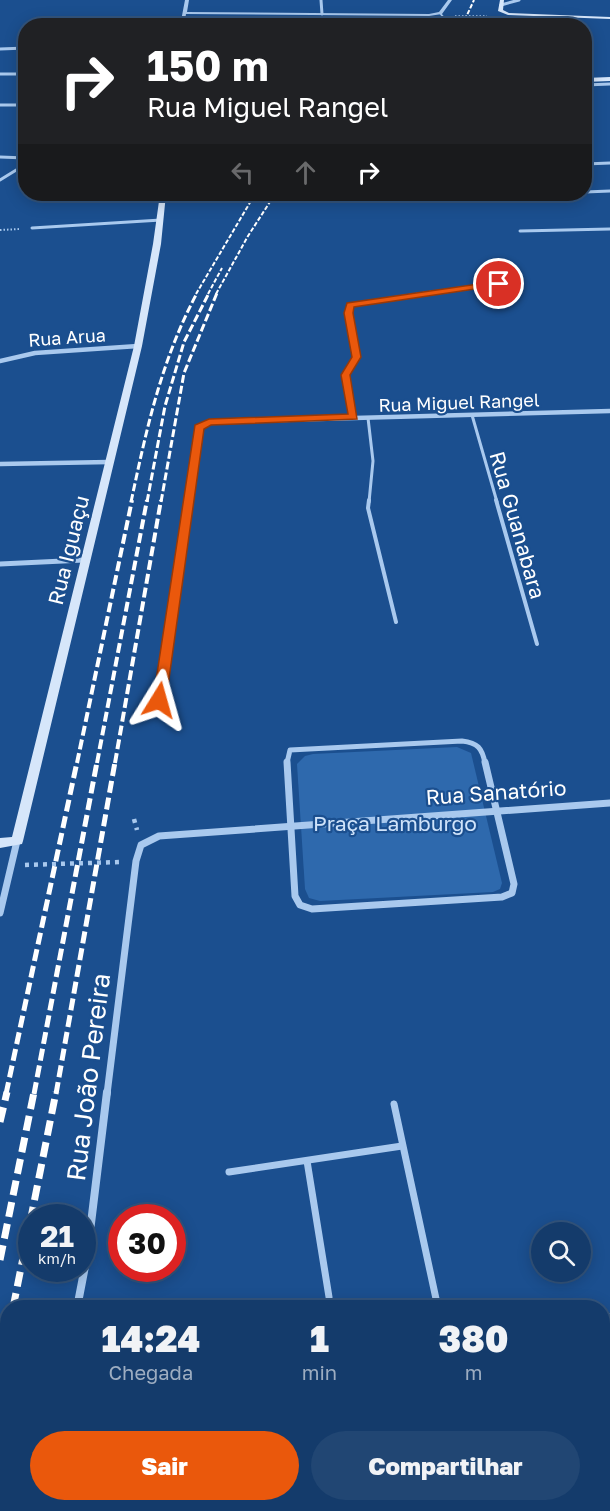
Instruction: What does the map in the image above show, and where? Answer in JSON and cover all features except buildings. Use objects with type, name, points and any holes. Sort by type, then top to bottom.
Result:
[{"type":"main road","points":[[501,2],[500,11],[508,14],[610,18]]},
{"type":"main road","points":[[592,80],[610,79]]},
{"type":"main road","name":"Rua Iguaçu","points":[[17,841],[138,346],[162,201]]},
{"type":"main road","points":[[0,843],[17,841]]},
{"type":"street","points":[[183,18],[187,0]]},
{"type":"street","points":[[321,0],[322,14]]},
{"type":"street","points":[[184,13],[439,14],[450,0]]},
{"type":"street","points":[[501,2],[519,0]]},
{"type":"street","points":[[0,49],[18,48]]},
{"type":"street","points":[[0,74],[18,74]]},
{"type":"street","points":[[592,85],[610,84]]},
{"type":"street","points":[[0,105],[18,105]]},
{"type":"street","points":[[0,157],[18,158]]},
{"type":"street","points":[[592,164],[610,164]]},
{"type":"street","points":[[0,180],[18,169]]},
{"type":"street","points":[[592,192],[610,192]]},
{"type":"street","points":[[32,228],[161,220]]},
{"type":"street","points":[[520,231],[610,229]]},
{"type":"street","points":[[353,417],[346,375],[356,357],[348,313],[350,305],[499,284]]},
{"type":"street","name":"Rua Arua","points":[[0,361],[27,354],[138,346]]},
{"type":"street","name":"Rua Miguel Rangel","points":[[159,700],[201,425],[209,422],[353,417],[610,411]]},
{"type":"street","points":[[0,464],[109,462]]},
{"type":"street","points":[[0,564],[84,560]]},
{"type":"street","points":[[475,743],[482,750],[497,810],[514,884],[512,893],[501,897],[312,909],[300,905],[295,896],[287,755],[291,750],[475,743]]},
{"type":"street","name":"Rua Sanatório","points":[[138,850],[148,839],[159,836],[610,803]]},
{"type":"street","name":"Rua Iguaçu","points":[[0,913],[17,841]]},
{"type":"street","name":"Rua João Pereira","points":[[79,1300],[87,1256],[138,850]]},
{"type":"lane","points":[[439,14],[439,18]]},
{"type":"lane","name":"Rua Guanabara","points":[[472,415],[537,644]]},
{"type":"lane","points":[[368,418],[373,461],[368,508],[396,622]]},
{"type":"lane","points":[[394,1104],[436,1300]]},
{"type":"lane","points":[[229,1172],[402,1146]]},
{"type":"lane","points":[[307,1161],[329,1297]]},
{"type":"path","points":[[439,14],[508,14]]},
{"type":"path","points":[[11,865],[136,861]]},
{"type":"green space","name":"Praça Lamburgo","points":[[457,747],[471,753],[502,883],[500,889],[493,892],[320,901],[309,898],[305,889],[297,764],[305,756],[313,754]]},
{"type":"railway","points":[[466,18],[474,0]]},
{"type":"railway","points":[[196,294],[251,201]]},
{"type":"railway","points":[[216,294],[270,201]]},
{"type":"railway","points":[[208,294],[222,268]]},
{"type":"railway","points":[[131,502],[156,395],[184,318],[197,293]]},
{"type":"railway","points":[[147,502],[165,406],[184,342],[209,293]]},
{"type":"railway","points":[[161,502],[184,373],[217,293]]},
{"type":"railway","points":[[77,763],[132,500]]},
{"type":"railway","points":[[97,763],[147,500]]},
{"type":"railway","points":[[115,763],[161,500]]},
{"type":"railway","points":[[6,1094],[77,762]]},
{"type":"railway","points":[[34,1094],[97,762]]},
{"type":"railway","points":[[56,1094],[115,762]]},
{"type":"railway","points":[[0,1122],[7,1092]]},
{"type":"railway","points":[[0,1260],[34,1092]]},
{"type":"railway","points":[[15,1300],[56,1092]]},
{"type":"route","points":[[159,700],[199,427],[209,422],[353,417],[346,375],[356,357],[348,313],[350,305],[363,301],[499,284]]}]
